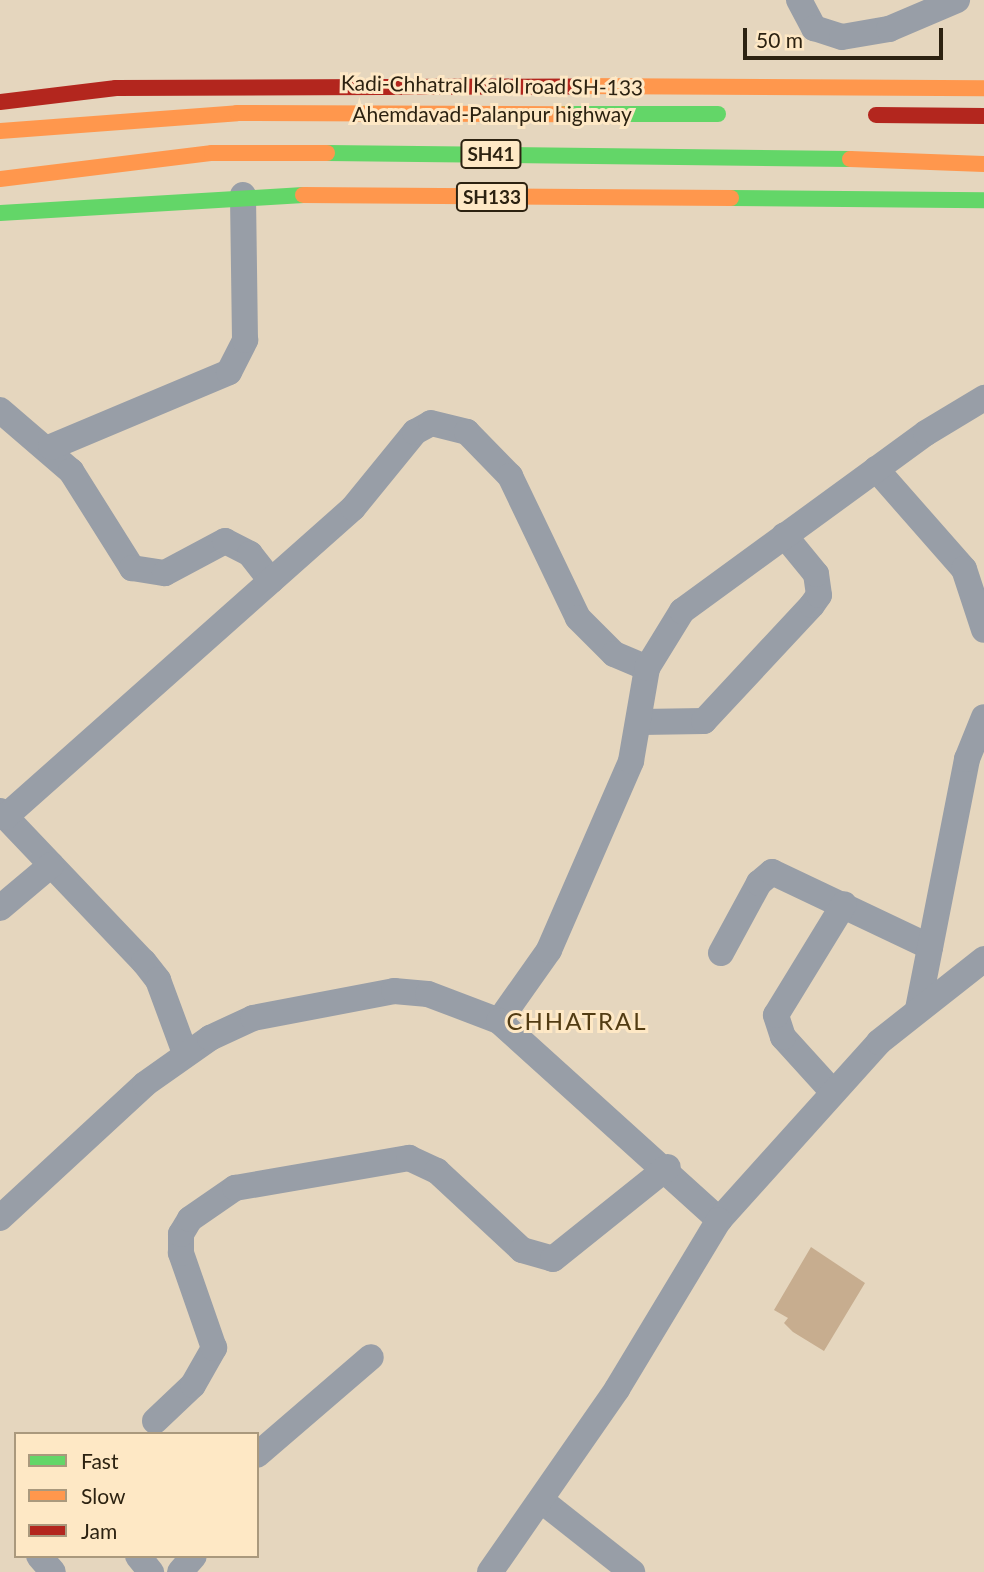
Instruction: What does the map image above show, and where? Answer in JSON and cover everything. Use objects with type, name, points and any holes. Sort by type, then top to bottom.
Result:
[{"type":"main road","name":"Kadi-Chhatral Kalol road SH-133","points":[[0,102],[116,88],[398,82],[813,91],[984,88]]},
{"type":"main road","name":"Ahemdavad-Palanpur highway","points":[[0,131],[237,113],[740,114]]},
{"type":"main road","points":[[862,115],[984,116]]},
{"type":"main road","name":"SH41","points":[[0,179],[212,153],[744,155],[984,164]]},
{"type":"main road","name":"SH133","points":[[0,213],[243,195],[984,200]]},
{"type":"street","points":[[799,0],[826,36],[889,29],[919,7],[957,0]]},
{"type":"street","points":[[51,447],[206,386],[236,363],[245,340],[243,195]]},
{"type":"street","points":[[499,1021],[549,950],[631,761],[641,722],[647,668],[682,611],[876,469],[984,398]]},
{"type":"street","points":[[0,410],[51,447],[132,568],[164,573],[225,541],[250,554],[271,581]]},
{"type":"street","points":[[184,1053],[158,980],[3,814],[353,508],[415,432],[450,423],[510,476],[578,618],[597,642],[647,668]]},
{"type":"street","points":[[876,469],[974,567],[984,630]]},
{"type":"street","points":[[641,722],[704,721],[812,606],[819,595],[816,574],[783,535]]},
{"type":"street","points":[[918,1009],[967,759],[984,717]]},
{"type":"street","points":[[0,908],[51,865]]},
{"type":"street","points":[[721,953],[759,883],[772,872],[930,947]]},
{"type":"street","points":[[832,1091],[783,1038],[776,1016],[844,904]]},
{"type":"street","points":[[490,1572],[542,1501],[719,1220],[832,1091],[918,1009],[984,959]]},
{"type":"street","points":[[0,1218],[184,1053],[253,1018],[356,994],[428,994],[499,1021],[668,1167],[719,1220]]},
{"type":"street","points":[[155,1421],[193,1385],[214,1348],[181,1253],[181,1234],[190,1219],[235,1188],[409,1158],[437,1171],[522,1250],[553,1259],[668,1167]]},
{"type":"street","points":[[259,1453],[371,1357]]},
{"type":"street","points":[[542,1501],[632,1572]]},
{"type":"street","points":[[41,1558],[53,1572]]},
{"type":"street","points":[[140,1558],[151,1572]]},
{"type":"street","points":[[180,1572],[192,1558]]},
{"type":"building","points":[[811,1247],[865,1283],[824,1351],[793,1332],[784,1323],[788,1318],[774,1310]]},
{"type":"traffic: fast","points":[[563,114],[718,114]]},
{"type":"traffic: fast","points":[[327,153],[850,159]]},
{"type":"traffic: fast","points":[[0,213],[303,195]]},
{"type":"traffic: fast","points":[[731,198],[984,200]]},
{"type":"traffic: slow","points":[[576,86],[984,88]]},
{"type":"traffic: slow","points":[[0,131],[237,113],[563,114]]},
{"type":"traffic: slow","points":[[0,179],[212,153],[327,153]]},
{"type":"traffic: slow","points":[[850,159],[984,164]]},
{"type":"traffic: slow","points":[[303,195],[731,198]]},
{"type":"traffic: jam","points":[[0,102],[116,88],[576,86]]},
{"type":"traffic: jam","points":[[876,115],[984,116]]},
{"type":"district","name":"CHHATRAL","points":[[577,1021]]}]
